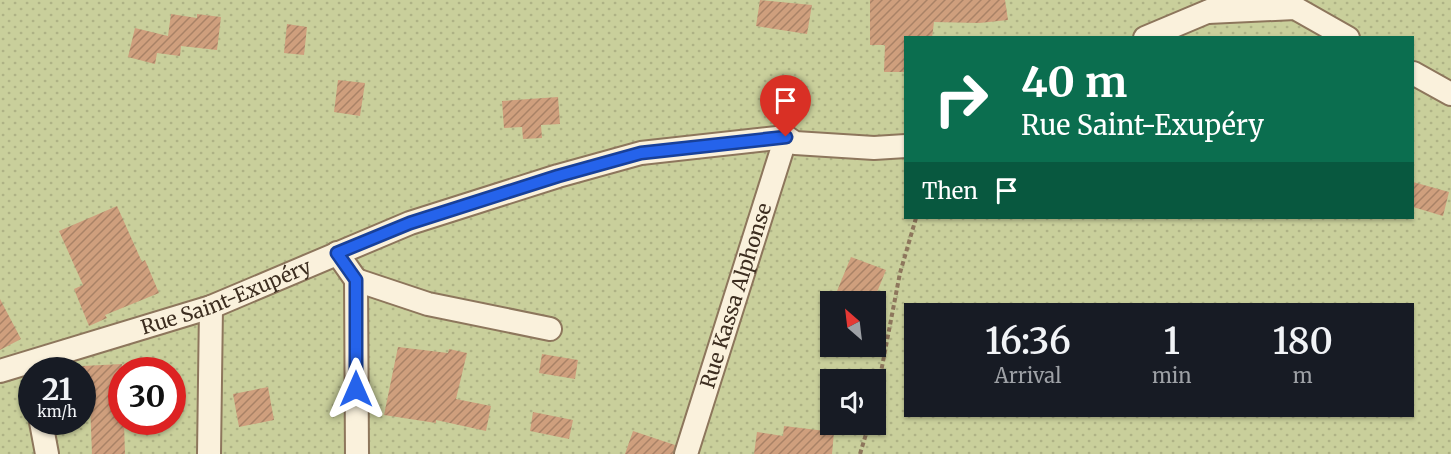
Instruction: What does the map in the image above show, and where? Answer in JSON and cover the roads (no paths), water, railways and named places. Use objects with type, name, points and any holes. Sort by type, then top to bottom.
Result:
[{"type":"street","points":[[1150,36],[1234,0]]},
{"type":"street","points":[[1208,12],[1295,8],[1344,36]]},
{"type":"street","points":[[1414,74],[1451,94]]},
{"type":"street","name":"Rue Saint-Exupéry","points":[[60,357],[211,308],[410,223],[558,176],[641,153],[786,137],[795,143],[874,148],[904,146]]},
{"type":"street","name":"Rue Kassa Alphonse","points":[[686,454],[786,137]]},
{"type":"street","points":[[337,253],[356,280],[357,454]]},
{"type":"street","points":[[356,280],[438,306],[550,329]]},
{"type":"street","points":[[209,454],[211,308]]},
{"type":"street","name":"Rue Saint-Exupéry","points":[[0,371],[18,368]]},
{"type":"street","points":[[43,435],[47,454]]}]
